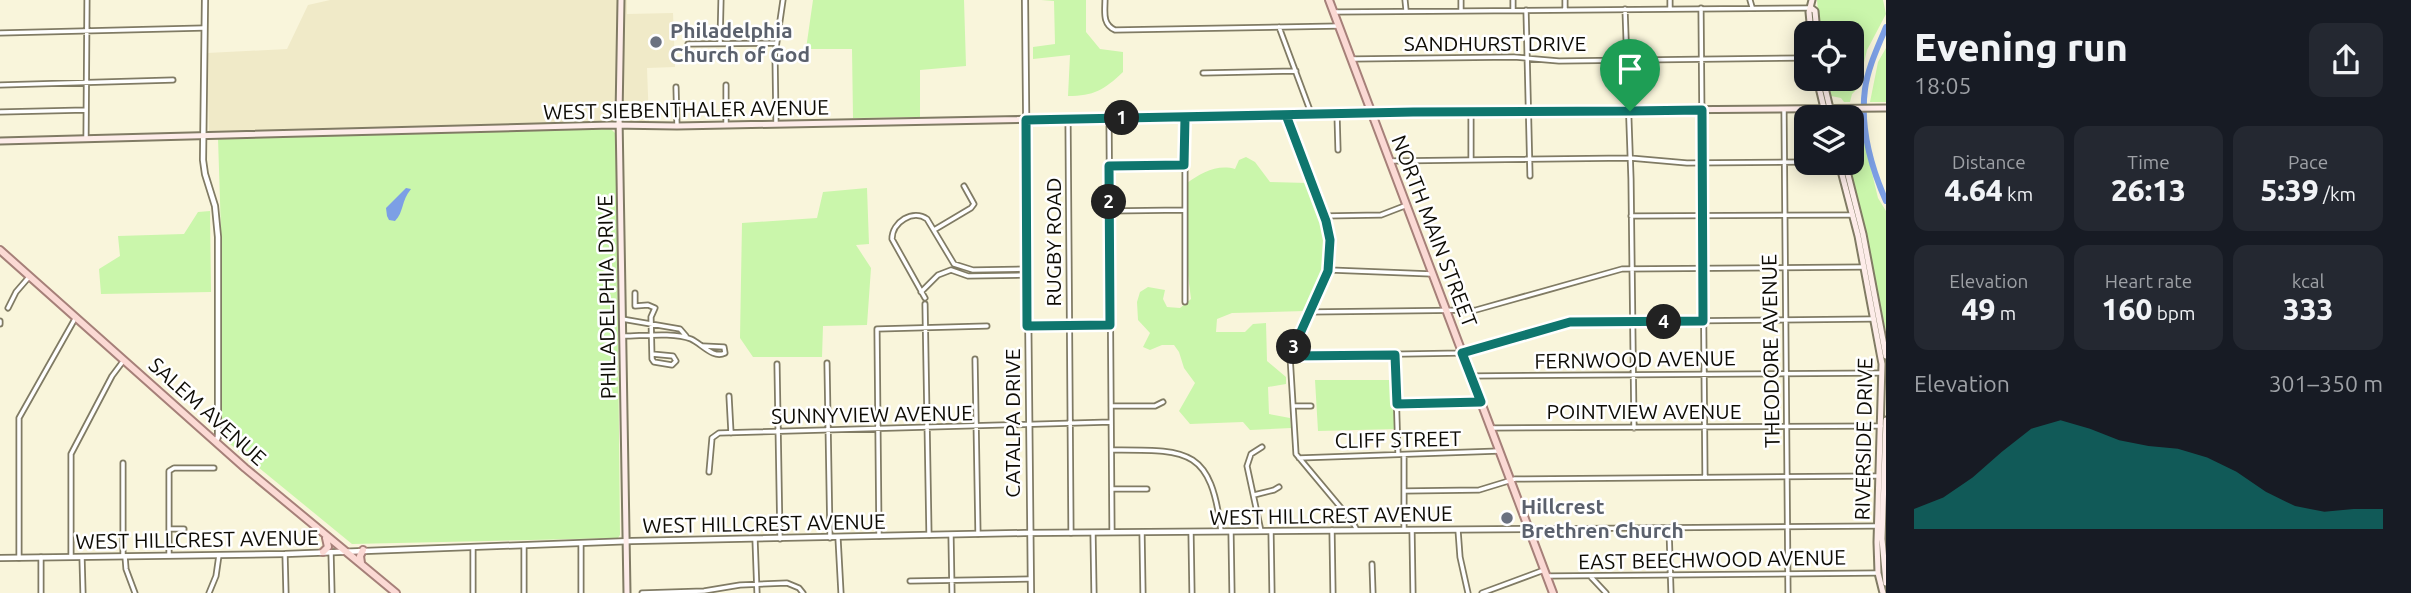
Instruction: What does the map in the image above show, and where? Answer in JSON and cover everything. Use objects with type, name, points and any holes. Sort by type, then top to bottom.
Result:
[{"type":"main road","name":"PHILADELPHIA DRIVE","points":[[621,0],[622,336],[627,593]]},
{"type":"main road","name":"NORTH MAIN STREET","points":[[1329,0],[1553,593]]},
{"type":"main road","points":[[1810,21],[1812,0]]},
{"type":"main road","points":[[1811,8],[1815,11],[1816,21]]},
{"type":"main road","name":"WEST SIEBENTHALER AVENUE","points":[[1864,108],[1886,108]]},
{"type":"main road","name":"WEST SIEBENTHALER AVENUE","points":[[0,141],[620,126],[1471,111],[1794,109]]},
{"type":"main road","name":"RIVERSIDE DRIVE","points":[[1842,175],[1875,319],[1882,373],[1880,526],[1886,583]]},
{"type":"main road","name":"RIVERSIDE DRIVE","points":[[1848,175],[1863,233],[1886,356]]},
{"type":"main road","name":"SALEM AVENUE","points":[[0,250],[215,442],[397,593]]},
{"type":"main road","name":"RIVERSIDE DRIVE","points":[[1883,593],[1878,573],[1886,420]]},
{"type":"main road","points":[[326,536],[327,552]]},
{"type":"main road","points":[[362,565],[360,556],[363,550]]},
{"type":"street","points":[[86,139],[87,0]]},
{"type":"street","points":[[205,0],[204,166],[215,206],[218,237],[218,437],[215,442]]},
{"type":"street","points":[[720,0],[720,43]]},
{"type":"street","points":[[776,124],[776,43],[783,0]]},
{"type":"street","name":"CATALPA DRIVE","points":[[1025,0],[1031,593]]},
{"type":"street","points":[[1105,0],[1105,20],[1112,29],[1339,26]]},
{"type":"street","points":[[1405,0],[1406,10]]},
{"type":"street","points":[[1461,0],[1461,10]]},
{"type":"street","points":[[1513,0],[1513,10]]},
{"type":"street","points":[[1565,0],[1565,9]]},
{"type":"street","points":[[1617,0],[1617,9]]},
{"type":"street","points":[[1670,0],[1670,8]]},
{"type":"street","points":[[1750,0],[1752,8]]},
{"type":"street","points":[[1334,12],[1723,6],[1811,8]]},
{"type":"street","points":[[1700,8],[1705,477]]},
{"type":"street","points":[[1625,9],[1630,111],[1634,428]]},
{"type":"street","points":[[1526,10],[1531,176]]},
{"type":"street","points":[[1279,27],[1312,115]]},
{"type":"street","points":[[0,33],[204,29]]},
{"type":"street","points":[[688,44],[776,43]]},
{"type":"street","name":"SANDHURST DRIVE","points":[[1351,59],[1528,58],[1544,61],[1794,58]]},
{"type":"street","points":[[1203,73],[1296,71]]},
{"type":"street","points":[[0,86],[173,80]]},
{"type":"street","points":[[726,85],[726,125]]},
{"type":"street","points":[[676,86],[677,126]]},
{"type":"street","name":"THEODORE AVENUE","points":[[1784,109],[1788,593]]},
{"type":"street","points":[[0,112],[86,110]]},
{"type":"street","points":[[1471,111],[1471,160]]},
{"type":"street","points":[[1337,114],[1338,150]]},
{"type":"street","points":[[1286,115],[1329,235],[1329,270],[1290,356],[1298,458],[1353,521],[1357,530]]},
{"type":"street","points":[[1185,117],[1185,302]]},
{"type":"street","points":[[1109,118],[1112,532]]},
{"type":"street","name":"RUGBY ROAD","points":[[1068,119],[1071,533]]},
{"type":"street","points":[[1390,161],[1630,158],[1702,163],[1794,162]]},
{"type":"street","points":[[1109,166],[1184,165]]},
{"type":"street","points":[[934,230],[974,204],[964,186]]},
{"type":"street","points":[[1324,216],[1381,215],[1406,205]]},
{"type":"street","points":[[1109,211],[1184,210]]},
{"type":"street","points":[[925,298],[892,240],[891,233],[898,224],[914,215],[924,216],[954,264],[973,270],[1027,272]]},
{"type":"street","points":[[1631,216],[1853,215]]},
{"type":"street","points":[[951,270],[954,264]]},
{"type":"street","points":[[1309,312],[1447,311],[1489,307],[1616,271],[1632,269],[1864,267]]},
{"type":"street","points":[[921,292],[938,275],[951,270],[975,276],[1027,272]]},
{"type":"street","points":[[1329,270],[1433,274]]},
{"type":"street","points":[[8,308],[16,292],[30,276]]},
{"type":"street","points":[[635,293],[635,306],[648,305],[655,308],[651,317],[652,354],[655,363],[672,365],[677,361],[673,356],[652,354]]},
{"type":"street","points":[[925,304],[929,536]]},
{"type":"street","points":[[19,558],[19,418],[76,317]]},
{"type":"street","points":[[622,319],[680,330],[714,354],[725,353],[724,347],[703,346]]},
{"type":"street","points":[[1290,356],[1462,353],[1570,322],[1875,319]]},
{"type":"street","points":[[1027,326],[1110,325]]},
{"type":"street","points":[[879,537],[877,329],[986,326]]},
{"type":"street","points":[[622,336],[688,338]]},
{"type":"street","points":[[1395,355],[1398,454]]},
{"type":"street","points":[[975,359],[978,534]]},
{"type":"street","points":[[71,557],[71,454],[112,376],[124,360]]},
{"type":"street","points":[[827,363],[830,538]]},
{"type":"street","points":[[777,364],[780,539]]},
{"type":"street","name":"FERNWOOD AVENUE","points":[[1471,376],[1882,373]]},
{"type":"street","points":[[709,472],[712,438],[719,433],[731,433],[729,396]]},
{"type":"street","points":[[1111,407],[1155,406],[1163,402]]},
{"type":"street","points":[[1397,404],[1481,402]]},
{"type":"street","points":[[1293,406],[1311,406]]},
{"type":"street","name":"SUNNYVIEW AVENUE","points":[[731,433],[1111,422]]},
{"type":"street","name":"POINTVIEW AVENUE","points":[[1491,428],[1881,426]]},
{"type":"street","points":[[1261,531],[1247,463],[1251,454],[1262,446]]},
{"type":"street","points":[[1111,450],[1169,450],[1183,454],[1195,462],[1205,472],[1211,484],[1221,531]]},
{"type":"street","name":"CLIFF STREET","points":[[1298,458],[1499,452]]},
{"type":"street","points":[[1404,455],[1404,530]]},
{"type":"street","points":[[123,463],[124,556],[135,593]]},
{"type":"street","points":[[169,555],[170,469],[214,468]]},
{"type":"street","points":[[1404,491],[1479,490],[1511,480],[1880,476]]},
{"type":"street","points":[[1254,495],[1279,487]]},
{"type":"street","points":[[1112,489],[1147,489]]},
{"type":"street","points":[[1529,529],[1880,526]]},
{"type":"street","points":[[1669,527],[1671,593]]},
{"type":"street","points":[[169,529],[184,529]]},
{"type":"street","points":[[1458,529],[1460,557],[1468,593]]},
{"type":"street","name":"WEST HILLCREST AVENUE","points":[[0,558],[285,554],[1029,533],[1529,529]]},
{"type":"street","points":[[1332,530],[1333,593]]},
{"type":"street","points":[[1412,530],[1413,593]]},
{"type":"street","points":[[1231,531],[1232,593]]},
{"type":"street","points":[[1271,531],[1272,593]]},
{"type":"street","points":[[1142,532],[1143,593]]},
{"type":"street","points":[[1191,532],[1192,593]]},
{"type":"street","points":[[1093,533],[1094,593]]},
{"type":"street","points":[[951,535],[953,593]]},
{"type":"street","points":[[838,538],[841,593]]},
{"type":"street","points":[[755,539],[757,593]]},
{"type":"street","points":[[581,593],[582,544]]},
{"type":"street","points":[[524,546],[524,593]]},
{"type":"street","points":[[473,547],[473,593]]},
{"type":"street","points":[[327,552],[332,593]]},
{"type":"street","points":[[209,593],[216,576],[219,554]]},
{"type":"street","points":[[285,554],[286,593]]},
{"type":"street","points":[[41,557],[41,593]]},
{"type":"street","points":[[82,557],[83,593]]},
{"type":"street","points":[[1372,564],[1373,593]]},
{"type":"street","points":[[1482,593],[1546,573]]},
{"type":"street","name":"EAST BEECHWOOD AVENUE","points":[[1546,573],[1589,576],[1878,573]]},
{"type":"street","points":[[1589,576],[1606,593]]},
{"type":"street","points":[[910,581],[1030,579]]},
{"type":"street","points":[[642,593],[704,591],[787,583],[803,593]]},
{"type":"shaded area","points":[[330,0],[627,0],[627,14],[673,13],[675,67],[647,68],[649,122],[209,132],[207,53],[287,49],[308,5]]},
{"type":"green space","points":[[813,0],[964,0],[966,66],[920,70],[920,117],[853,118],[852,49],[806,49]]},
{"type":"green space","points":[[1041,0],[1086,0],[1086,32],[1100,49],[1123,52],[1123,72],[1098,91],[1068,96],[1070,55],[1033,59],[1033,47],[1055,44],[1054,1]]},
{"type":"green space","points":[[1817,0],[1883,0],[1886,14],[1867,50],[1864,63],[1864,21],[1819,21]]},
{"type":"green space","points":[[1886,48],[1886,102],[1870,102],[1878,62]]},
{"type":"green space","points":[[1830,91],[1855,91],[1850,102],[1831,96]]},
{"type":"green space","points":[[611,129],[616,134],[618,538],[352,544],[225,440],[222,436],[222,263],[218,138]]},
{"type":"green space","points":[[1864,140],[1878,198],[1886,211],[1886,331],[1852,175],[1864,175]]},
{"type":"green space","points":[[1246,157],[1255,162],[1270,182],[1308,183],[1325,231],[1323,273],[1305,311],[1232,313],[1217,319],[1216,332],[1245,332],[1253,324],[1266,323],[1267,361],[1286,377],[1286,384],[1268,387],[1269,414],[1290,418],[1291,428],[1250,430],[1243,422],[1190,424],[1179,411],[1195,383],[1184,368],[1174,345],[1162,345],[1150,350],[1143,347],[1150,333],[1138,320],[1137,302],[1140,292],[1148,287],[1165,290],[1163,299],[1167,307],[1180,308],[1191,299],[1188,275],[1187,183],[1216,169],[1235,169],[1239,160]]},
{"type":"green space","points":[[867,188],[869,244],[856,245],[871,268],[867,325],[823,326],[822,357],[753,357],[740,338],[742,223],[817,218],[823,192]]},
{"type":"green space","points":[[210,211],[211,292],[101,294],[99,269],[120,256],[118,236],[184,234],[198,212]]},
{"type":"green space","points":[[1315,380],[1396,380],[1397,429],[1318,431]]},
{"type":"water","points":[[406,188],[411,189],[400,214],[395,221],[389,220],[386,208]]},
{"type":"waterway","points":[[1886,27],[1868,73],[1864,103],[1868,146],[1886,201]]},
{"type":"place","name":"Philadelphia Church of God","points":[[656,42]]},
{"type":"place","name":"Hillcrest Brethren Church","points":[[1507,518]]},
{"type":"route","points":[[1702,110],[1703,321],[1570,322],[1462,353],[1481,402],[1397,404],[1395,355],[1290,356],[1328,271],[1330,240],[1326,221],[1286,115],[1185,117],[1184,165],[1109,166],[1110,325],[1027,326],[1026,120],[1413,112],[1630,111],[1702,110]]}]
